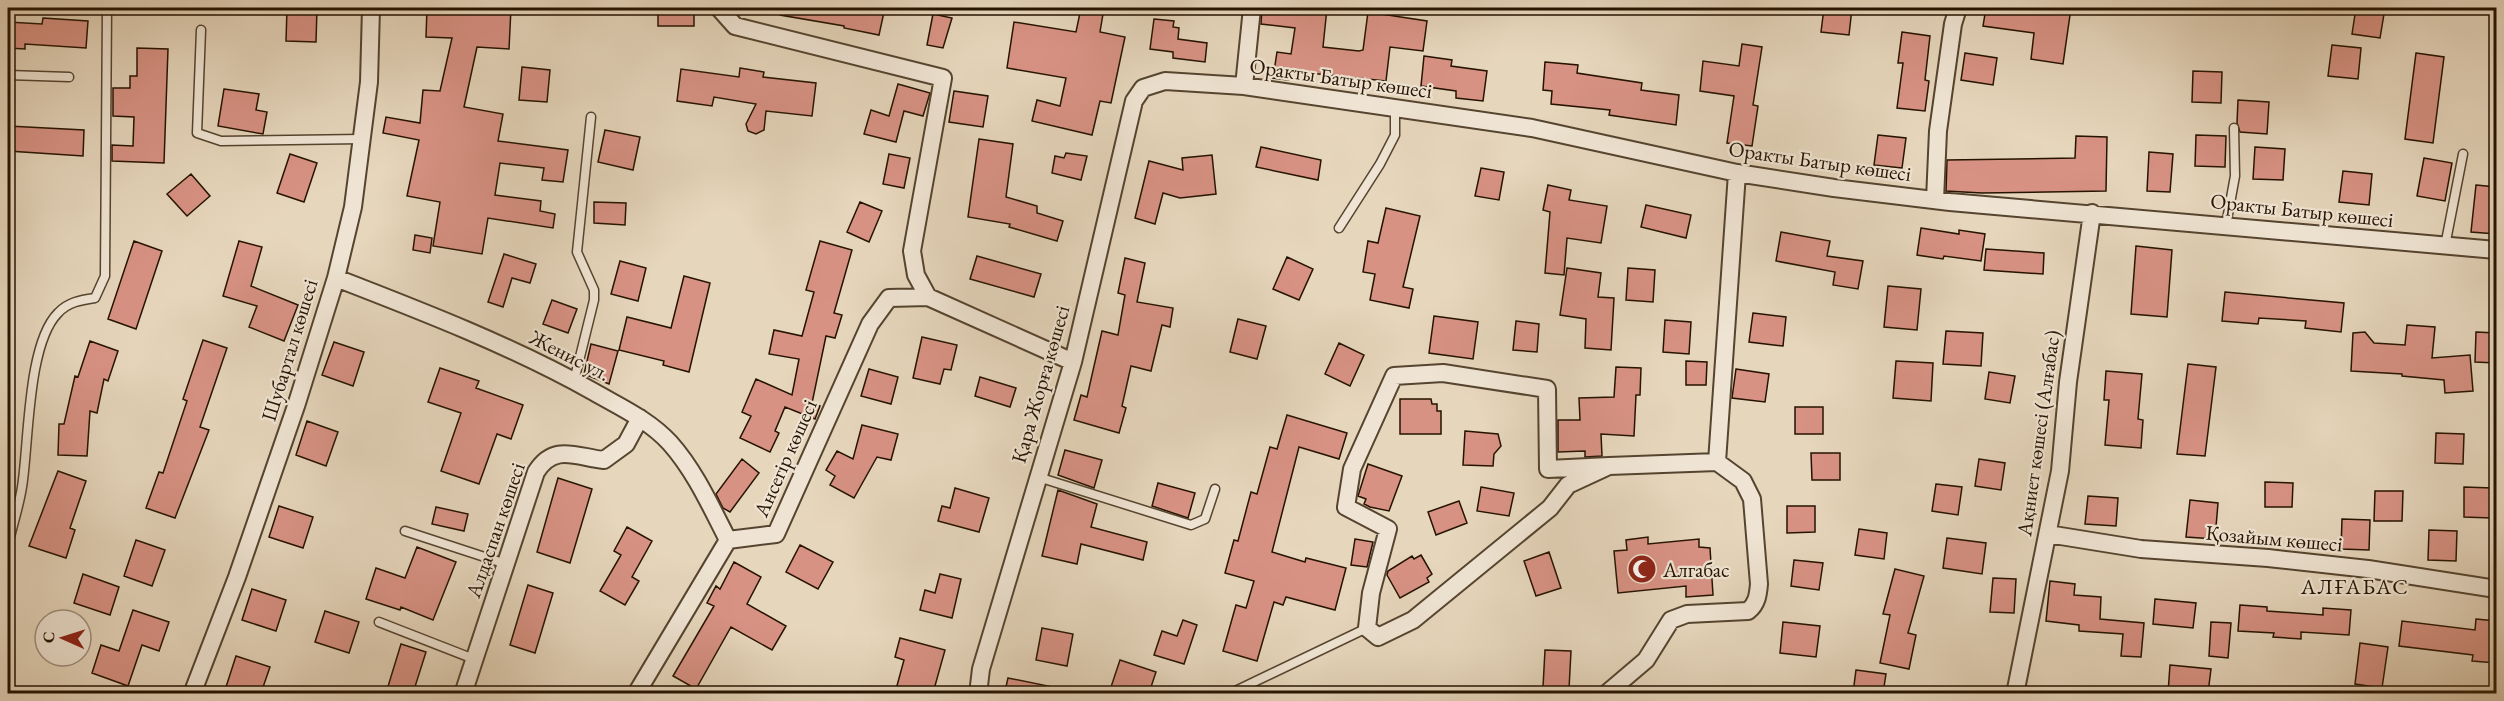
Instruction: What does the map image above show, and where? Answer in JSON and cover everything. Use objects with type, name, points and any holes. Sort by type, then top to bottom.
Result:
[{"type":"street","name":"Шубартал көшесі","points":[[192,693],[237,577],[285,438],[336,278],[353,207],[362,139],[369,82],[371,8]]},
{"type":"street","points":[[719,8],[735,26],[943,78],[912,251],[916,275],[928,297]]},
{"type":"street","points":[[1244,86],[1252,8]]},
{"type":"street","points":[[1935,200],[1938,131],[1953,24],[1958,8]]},
{"type":"street","name":"Оракты Батыр көшесі","points":[[1143,88],[1165,81],[1244,86],[1532,128],[1737,173],[1935,200],[2496,250]]},
{"type":"street","name":"Қара Жорға көшесі","points":[[978,693],[981,669],[1073,362],[1134,101],[1143,88]]},
{"type":"street","points":[[1717,462],[1737,173]]},
{"type":"street","name":"Ақниет көшесі (Алғабас)","points":[[2015,693],[2060,471],[2068,382],[2092,213]]},
{"type":"street","name":"Женис ул.","points":[[336,278],[441,318],[547,366],[640,418],[669,442],[692,472],[728,540]]},
{"type":"street","name":"Ансегір көшесі","points":[[728,540],[776,534],[870,324],[890,298],[928,297],[1073,362]]},
{"type":"street","points":[[1606,693],[1646,660],[1671,620],[1687,614],[1748,611],[1754,607],[1759,584],[1752,499],[1743,481],[1717,462],[1609,466],[1548,470],[1547,389],[1443,373],[1394,376],[1352,469],[1346,507],[1388,529],[1371,593],[1367,628],[1378,637],[1413,620],[1550,507],[1568,485],[1609,466]]},
{"type":"street","name":"Алдаспан көшесі","points":[[463,693],[536,472],[543,460],[560,452],[604,460],[626,444],[640,418]]},
{"type":"street","name":"Қозайым көшесі","points":[[2048,534],[2141,549],[2268,558],[2368,569],[2496,589]]},
{"type":"street","points":[[636,693],[728,540]]},
{"type":"lane","points":[[8,546],[22,489],[31,399],[42,340],[57,314],[73,302],[95,297],[105,276],[107,8]]},
{"type":"lane","points":[[201,30],[197,133],[220,141],[362,139]]},
{"type":"lane","points":[[8,75],[69,77]]},
{"type":"lane","points":[[1340,228],[1380,164],[1395,135],[1395,108]]},
{"type":"lane","points":[[574,381],[594,300],[594,290],[577,252],[591,117]]},
{"type":"lane","points":[[2226,225],[2235,176],[2234,128]]},
{"type":"lane","points":[[2445,247],[2463,154]]},
{"type":"lane","points":[[1037,477],[1191,525],[1205,519],[1215,489]]},
{"type":"lane","points":[[405,531],[506,564]]},
{"type":"lane","points":[[379,622],[474,659]]},
{"type":"lane","points":[[1229,693],[1367,628]]},
{"type":"building","points":[[287,8],[317,8],[316,42],[286,41]]},
{"type":"building","points":[[427,8],[511,8],[509,49],[477,47],[464,107],[503,114],[498,141],[568,150],[563,182],[542,180],[544,168],[500,163],[495,195],[541,201],[540,211],[555,214],[553,228],[488,218],[482,254],[433,246],[440,202],[407,196],[419,140],[383,133],[386,117],[420,123],[423,90],[440,91],[452,38],[426,37]]},
{"type":"building","points":[[658,8],[694,8],[694,26],[658,26]]},
{"type":"building","points":[[780,8],[864,8],[884,12],[879,35],[844,28],[844,26],[780,15]]},
{"type":"building","points":[[1081,8],[1104,8],[1100,32],[1125,37],[1111,103],[1100,101],[1092,135],[1032,121],[1037,100],[1060,106],[1066,78],[1007,68],[1014,22],[1076,32]]},
{"type":"building","points":[[1262,8],[1327,8],[1323,47],[1359,51],[1363,50],[1368,12],[1427,21],[1423,51],[1390,47],[1386,81],[1290,71],[1288,80],[1273,78],[1277,52],[1291,54],[1295,28],[1261,24]]},
{"type":"building","points":[[1824,8],[1852,8],[1849,35],[1821,32]]},
{"type":"building","points":[[1986,8],[2071,8],[2063,64],[2031,59],[2034,33],[1983,26]]},
{"type":"building","points":[[2356,8],[2385,8],[2380,38],[2352,34]]},
{"type":"building","points":[[933,14],[952,18],[943,48],[927,45]]},
{"type":"building","points":[[43,18],[88,21],[86,48],[25,44],[25,49],[8,48],[8,22],[42,24]]},
{"type":"building","points":[[1154,19],[1174,21],[1173,27],[1179,28],[1178,39],[1207,43],[1205,62],[1173,58],[1173,52],[1150,49]]},
{"type":"building","points":[[1902,32],[1930,36],[1925,80],[1929,81],[1925,111],[1897,108],[1903,63],[1898,63]]},
{"type":"building","points":[[1742,44],[1762,47],[1753,105],[1758,106],[1752,146],[1727,143],[1734,96],[1700,91],[1703,61],[1739,66]]},
{"type":"building","points":[[2332,45],[2361,48],[2358,79],[2328,76]]},
{"type":"building","points":[[137,48],[168,49],[164,163],[112,161],[112,145],[133,146],[134,117],[113,116],[113,88],[130,88],[130,76],[137,76]]},
{"type":"building","points":[[1965,53],[1997,58],[1993,85],[1961,80]]},
{"type":"building","points":[[2416,53],[2444,57],[2433,143],[2405,139]]},
{"type":"building","points":[[1424,56],[1452,60],[1451,66],[1487,71],[1483,101],[1456,98],[1456,91],[1421,86]]},
{"type":"building","points":[[1545,62],[1578,65],[1577,73],[1642,83],[1641,90],[1679,95],[1676,125],[1609,115],[1610,110],[1551,104],[1552,91],[1543,90]]},
{"type":"building","points":[[522,67],[550,70],[547,102],[519,100]]},
{"type":"building","points":[[740,68],[764,72],[763,77],[816,83],[812,116],[766,111],[764,130],[756,134],[748,131],[746,124],[756,104],[714,97],[712,106],[677,101],[681,69],[739,77]]},
{"type":"building","points":[[2193,71],[2222,72],[2221,103],[2192,102]]},
{"type":"building","points":[[898,84],[930,93],[923,116],[904,111],[896,142],[864,134],[871,110],[889,116]]},
{"type":"building","points":[[224,89],[259,94],[256,110],[267,112],[263,134],[218,126]]},
{"type":"building","points":[[954,91],[988,96],[983,127],[949,122]]},
{"type":"building","points":[[2238,100],[2269,102],[2267,134],[2240,132],[2237,123]]},
{"type":"building","points":[[8,126],[84,130],[83,156],[8,151]]},
{"type":"building","points":[[605,130],[640,137],[633,170],[598,162]]},
{"type":"building","points":[[1878,135],[1906,138],[1902,168],[1874,165]]},
{"type":"building","points":[[2196,135],[2226,136],[2225,167],[2195,166]]},
{"type":"building","points":[[2076,136],[2107,137],[2106,191],[1982,193],[1946,191],[1947,160],[2075,158]]},
{"type":"building","points":[[979,139],[1013,144],[1006,197],[1037,206],[1037,213],[1063,221],[1057,241],[1009,227],[1010,224],[968,217]]},
{"type":"building","points":[[1261,147],[1321,160],[1318,180],[1256,167]]},
{"type":"building","points":[[2255,147],[2285,149],[2283,180],[2253,179]]},
{"type":"building","points":[[2149,152],[2173,154],[2170,192],[2147,191]]},
{"type":"building","points":[[1066,153],[1087,156],[1081,180],[1052,173],[1055,156],[1064,158]]},
{"type":"building","points":[[290,154],[317,163],[304,202],[277,193]]},
{"type":"building","points":[[889,154],[910,158],[904,188],[883,184]]},
{"type":"building","points":[[1212,155],[1216,194],[1180,198],[1163,193],[1155,224],[1135,218],[1149,161],[1183,170],[1182,158]]},
{"type":"building","points":[[2424,158],[2452,163],[2445,201],[2417,196]]},
{"type":"building","points":[[1481,168],[1504,172],[1499,200],[1475,196]]},
{"type":"building","points":[[2343,171],[2372,174],[2369,205],[2339,202]]},
{"type":"building","points":[[191,174],[210,196],[187,216],[167,194]]},
{"type":"building","points":[[1548,185],[1571,190],[1569,200],[1607,206],[1601,243],[1567,238],[1564,275],[1545,273],[1550,212],[1543,210]]},
{"type":"building","points":[[2476,185],[2496,187],[2496,234],[2471,232]]},
{"type":"building","points":[[594,202],[626,203],[625,225],[594,223]]},
{"type":"building","points":[[860,202],[882,211],[869,242],[847,232]]},
{"type":"building","points":[[1646,205],[1691,215],[1686,238],[1641,227]]},
{"type":"building","points":[[1386,208],[1420,216],[1403,287],[1413,289],[1409,308],[1370,300],[1375,274],[1363,272],[1368,241],[1378,243]]},
{"type":"building","points":[[1921,228],[1959,234],[1959,230],[1985,234],[1981,261],[1917,255]]},
{"type":"building","points":[[1781,232],[1830,241],[1827,256],[1863,261],[1858,289],[1833,285],[1835,272],[1776,261]]},
{"type":"building","points":[[415,235],[432,238],[430,253],[413,250]]},
{"type":"building","points":[[134,241],[162,251],[136,329],[108,319]]},
{"type":"building","points":[[239,241],[262,247],[251,286],[298,305],[284,341],[249,327],[257,306],[223,296]]},
{"type":"building","points":[[820,241],[852,250],[834,313],[842,315],[835,338],[826,336],[812,403],[820,406],[815,419],[785,407],[775,431],[779,433],[770,452],[740,438],[751,416],[742,412],[756,379],[792,395],[799,359],[769,354],[774,330],[802,336],[814,292],[806,290]]},
{"type":"building","points":[[2136,246],[2172,250],[2167,317],[2131,314]]},
{"type":"building","points":[[1986,249],[2044,253],[2043,274],[1984,270]]},
{"type":"building","points":[[504,254],[536,264],[530,283],[512,278],[503,307],[488,302]]},
{"type":"building","points":[[977,256],[1041,274],[1034,297],[970,279]]},
{"type":"building","points":[[1287,257],[1313,269],[1299,300],[1273,289]]},
{"type":"building","points":[[1125,258],[1145,263],[1137,302],[1173,308],[1170,327],[1162,325],[1151,371],[1131,366],[1122,406],[1126,408],[1119,433],[1074,420],[1081,395],[1087,397],[1102,331],[1118,335],[1125,295],[1118,293]]},
{"type":"building","points":[[620,261],[646,268],[638,301],[611,294]]},
{"type":"building","points":[[1567,268],[1601,273],[1598,297],[1614,298],[1611,350],[1585,348],[1586,319],[1560,315]]},
{"type":"building","points":[[1628,268],[1655,270],[1653,302],[1626,300]]},
{"type":"building","points":[[684,276],[710,283],[689,372],[663,365],[664,361],[619,350],[627,317],[671,328]]},
{"type":"building","points":[[1888,286],[1921,289],[1917,330],[1884,327]]},
{"type":"building","points":[[2225,292],[2344,303],[2341,332],[2305,328],[2306,321],[2259,318],[2258,324],[2222,321]]},
{"type":"building","points":[[552,300],[577,309],[568,333],[543,324]]},
{"type":"building","points":[[1753,313],[1786,317],[1783,346],[1749,342]]},
{"type":"building","points":[[1434,316],[1478,322],[1473,359],[1429,353]]},
{"type":"building","points":[[1238,319],[1266,326],[1257,359],[1230,352]]},
{"type":"building","points":[[1665,320],[1691,322],[1689,354],[1663,352]]},
{"type":"building","points":[[1516,321],[1539,324],[1537,352],[1513,350]]},
{"type":"building","points":[[2407,325],[2435,327],[2432,358],[2470,355],[2473,391],[2445,393],[2444,380],[2402,376],[2402,374],[2351,371],[2353,333],[2365,332],[2374,343],[2405,345]]},
{"type":"building","points":[[1946,331],[1983,333],[1981,366],[1943,364]]},
{"type":"building","points":[[2476,332],[2496,333],[2496,363],[2475,362]]},
{"type":"building","points":[[922,337],[957,345],[951,370],[944,369],[940,384],[913,378]]},
{"type":"building","points":[[203,340],[227,348],[200,427],[209,430],[175,518],[146,508],[159,472],[163,473],[187,401],[183,399]]},
{"type":"building","points":[[90,341],[118,351],[108,381],[104,379],[97,413],[90,411],[87,456],[58,455],[59,424],[64,424],[75,376],[78,377]]},
{"type":"building","points":[[334,342],[364,352],[353,386],[322,375]]},
{"type":"building","points":[[1339,343],[1364,355],[1350,386],[1325,374]]},
{"type":"building","points":[[591,344],[618,351],[609,384],[584,374]]},
{"type":"building","points":[[1686,361],[1707,362],[1706,385],[1686,385]]},
{"type":"building","points":[[1896,361],[1933,363],[1931,401],[1893,398]]},
{"type":"building","points":[[2188,364],[2216,367],[2205,456],[2177,454]]},
{"type":"building","points":[[1616,367],[1641,368],[1640,395],[1636,395],[1634,436],[1601,434],[1602,456],[1585,457],[1585,451],[1558,452],[1558,420],[1580,420],[1579,398],[1614,397]]},
{"type":"building","points":[[440,368],[479,381],[476,388],[523,405],[511,439],[497,434],[479,484],[441,471],[461,413],[428,402]]},
{"type":"building","points":[[869,369],[898,377],[891,404],[861,396]]},
{"type":"building","points":[[1736,369],[1769,374],[1765,402],[1732,398]]},
{"type":"building","points":[[2106,371],[2142,374],[2138,419],[2143,420],[2141,448],[2105,445],[2109,400],[2104,400]]},
{"type":"building","points":[[1989,372],[2015,376],[2010,403],[1985,399]]},
{"type":"building","points":[[980,377],[1016,388],[1010,407],[975,396]]},
{"type":"building","points":[[1400,399],[1431,399],[1432,404],[1437,404],[1437,411],[1441,411],[1441,434],[1400,434]]},
{"type":"building","points":[[1795,407],[1823,407],[1823,434],[1795,434]]},
{"type":"building","points":[[1287,415],[1347,433],[1339,459],[1299,447],[1272,552],[1305,562],[1306,558],[1346,568],[1335,610],[1286,597],[1283,605],[1274,602],[1257,661],[1223,651],[1236,605],[1246,608],[1254,581],[1225,573],[1234,540],[1238,541],[1251,492],[1257,494],[1270,447],[1277,449]]},
{"type":"building","points":[[307,421],[338,432],[326,466],[296,455]]},
{"type":"building","points":[[862,425],[898,434],[891,460],[877,457],[854,498],[830,485],[835,476],[826,470],[837,451],[853,459]]},
{"type":"building","points":[[1465,431],[1498,434],[1501,446],[1494,454],[1493,466],[1463,465]]},
{"type":"building","points":[[2436,433],[2464,434],[2463,464],[2435,463]]},
{"type":"building","points":[[1065,450],[1102,460],[1094,488],[1058,475]]},
{"type":"building","points":[[1811,453],[1840,453],[1840,480],[1812,480]]},
{"type":"building","points":[[742,459],[759,473],[730,512],[723,508],[716,494]]},
{"type":"building","points":[[1979,459],[2005,463],[2001,490],[1975,486]]},
{"type":"building","points":[[1368,464],[1402,476],[1389,511],[1370,507],[1364,504],[1366,499],[1358,496]]},
{"type":"building","points":[[58,471],[86,481],[70,528],[75,530],[66,558],[29,546]]},
{"type":"building","points":[[558,478],[592,489],[570,563],[537,552]]},
{"type":"building","points":[[2265,482],[2293,483],[2292,507],[2265,507]]},
{"type":"building","points":[[1158,483],[1195,493],[1188,518],[1152,506]]},
{"type":"building","points":[[1936,484],[1962,487],[1958,515],[1932,511]]},
{"type":"building","points":[[1481,487],[1514,493],[1509,516],[1477,511]]},
{"type":"building","points":[[2464,487],[2492,488],[2491,518],[2464,517]]},
{"type":"building","points":[[955,488],[989,498],[979,532],[938,521],[942,506],[950,508]]},
{"type":"building","points":[[1058,490],[1097,504],[1091,527],[1147,542],[1143,560],[1081,544],[1077,564],[1042,556]]},
{"type":"building","points":[[2375,491],[2403,491],[2402,521],[2374,521]]},
{"type":"building","points":[[2088,496],[2118,498],[2116,526],[2085,524]]},
{"type":"building","points":[[2190,500],[2218,503],[2215,539],[2186,537]]},
{"type":"building","points":[[1459,501],[1467,523],[1436,535],[1428,512]]},
{"type":"building","points":[[279,506],[313,517],[303,548],[269,537]]},
{"type":"building","points":[[1787,506],[1815,506],[1815,532],[1787,533]]},
{"type":"building","points":[[436,507],[468,514],[464,531],[432,524]]},
{"type":"building","points":[[2342,519],[2370,520],[2369,550],[2341,549]]},
{"type":"building","points":[[627,527],[652,541],[632,577],[639,581],[625,605],[600,591],[621,555],[614,551]]},
{"type":"building","points":[[1859,529],[1887,533],[1884,559],[1855,555]]},
{"type":"building","points":[[2429,530],[2457,531],[2456,561],[2428,560]]},
{"type":"building","points":[[1648,537],[1648,544],[1699,539],[1699,547],[1710,548],[1713,595],[1686,597],[1686,586],[1618,593],[1614,551],[1627,550],[1626,540]]},
{"type":"building","points":[[1947,538],[1986,543],[1982,574],[1943,568]]},
{"type":"building","points":[[1355,539],[1373,542],[1367,567],[1351,565]]},
{"type":"building","points":[[136,540],[165,550],[152,586],[124,576]]},
{"type":"building","points":[[800,545],[833,562],[818,589],[786,572]]},
{"type":"building","points":[[417,547],[456,562],[433,620],[401,607],[400,610],[366,599],[376,568],[405,578]]},
{"type":"building","points":[[1549,552],[1561,588],[1536,596],[1524,561]]},
{"type":"building","points":[[1421,555],[1432,574],[1427,578],[1429,582],[1400,598],[1387,575],[1388,571],[1412,556],[1414,559]]},
{"type":"building","points":[[1794,560],[1823,563],[1819,590],[1791,586]]},
{"type":"building","points":[[734,562],[761,577],[747,604],[786,626],[772,650],[731,627],[696,689],[673,676],[714,606],[707,603],[716,586],[720,589]]},
{"type":"building","points":[[1895,569],[1924,576],[1908,633],[1916,635],[1909,669],[1880,663],[1890,615],[1883,614]]},
{"type":"building","points":[[83,574],[119,587],[110,615],[74,603]]},
{"type":"building","points":[[940,574],[961,579],[952,618],[920,610],[925,590],[935,593]]},
{"type":"building","points":[[1993,578],[2016,579],[2014,613],[1990,612]]},
{"type":"building","points":[[2050,581],[2075,584],[2074,595],[2101,597],[2100,619],[2144,623],[2141,657],[2121,656],[2123,634],[2079,631],[2079,625],[2046,621]]},
{"type":"building","points":[[528,585],[553,593],[535,653],[510,645]]},
{"type":"building","points":[[252,589],[286,600],[276,631],[242,620]]},
{"type":"building","points":[[2155,599],[2196,603],[2193,628],[2153,624]]},
{"type":"building","points":[[2240,605],[2267,607],[2267,611],[2323,615],[2323,608],[2351,610],[2349,635],[2301,632],[2301,639],[2273,637],[2274,633],[2238,631]]},
{"type":"building","points":[[133,610],[169,622],[159,651],[142,645],[128,686],[92,673],[101,645],[119,651]]},
{"type":"building","points":[[325,611],[359,622],[349,653],[315,642]]},
{"type":"building","points":[[2476,619],[2496,621],[2496,663],[2472,661],[2473,655],[2399,646],[2402,621],[2475,630]]},
{"type":"building","points":[[1183,620],[1197,625],[1184,664],[1154,655],[1162,631],[1177,636]]},
{"type":"building","points":[[1783,622],[1820,626],[1816,657],[1780,653]]},
{"type":"building","points":[[2211,622],[2231,623],[2228,658],[2209,656]]},
{"type":"building","points":[[1042,628],[1073,634],[1067,666],[1036,660]]},
{"type":"building","points":[[900,638],[945,650],[933,693],[895,693],[904,660],[895,657]]},
{"type":"building","points":[[2360,643],[2388,647],[2382,688],[2355,684]]},
{"type":"building","points":[[401,644],[426,652],[413,693],[386,693]]},
{"type":"building","points":[[1545,650],[1571,651],[1569,689],[1543,687]]},
{"type":"building","points":[[236,656],[270,667],[261,693],[246,693],[226,687]]},
{"type":"building","points":[[1120,660],[1156,672],[1149,693],[1109,693]]},
{"type":"building","points":[[2170,665],[2211,669],[2208,693],[2168,693]]},
{"type":"building","points":[[1856,670],[1886,674],[1883,693],[1853,693]]},
{"type":"building","points":[[1008,678],[1053,687],[1052,693],[1005,691]]},
{"type":"place","name":"Алгабас","points":[[1642,569]]},
{"type":"district","name":"АЛҒАБАС","points":[[2355,586]]}]
